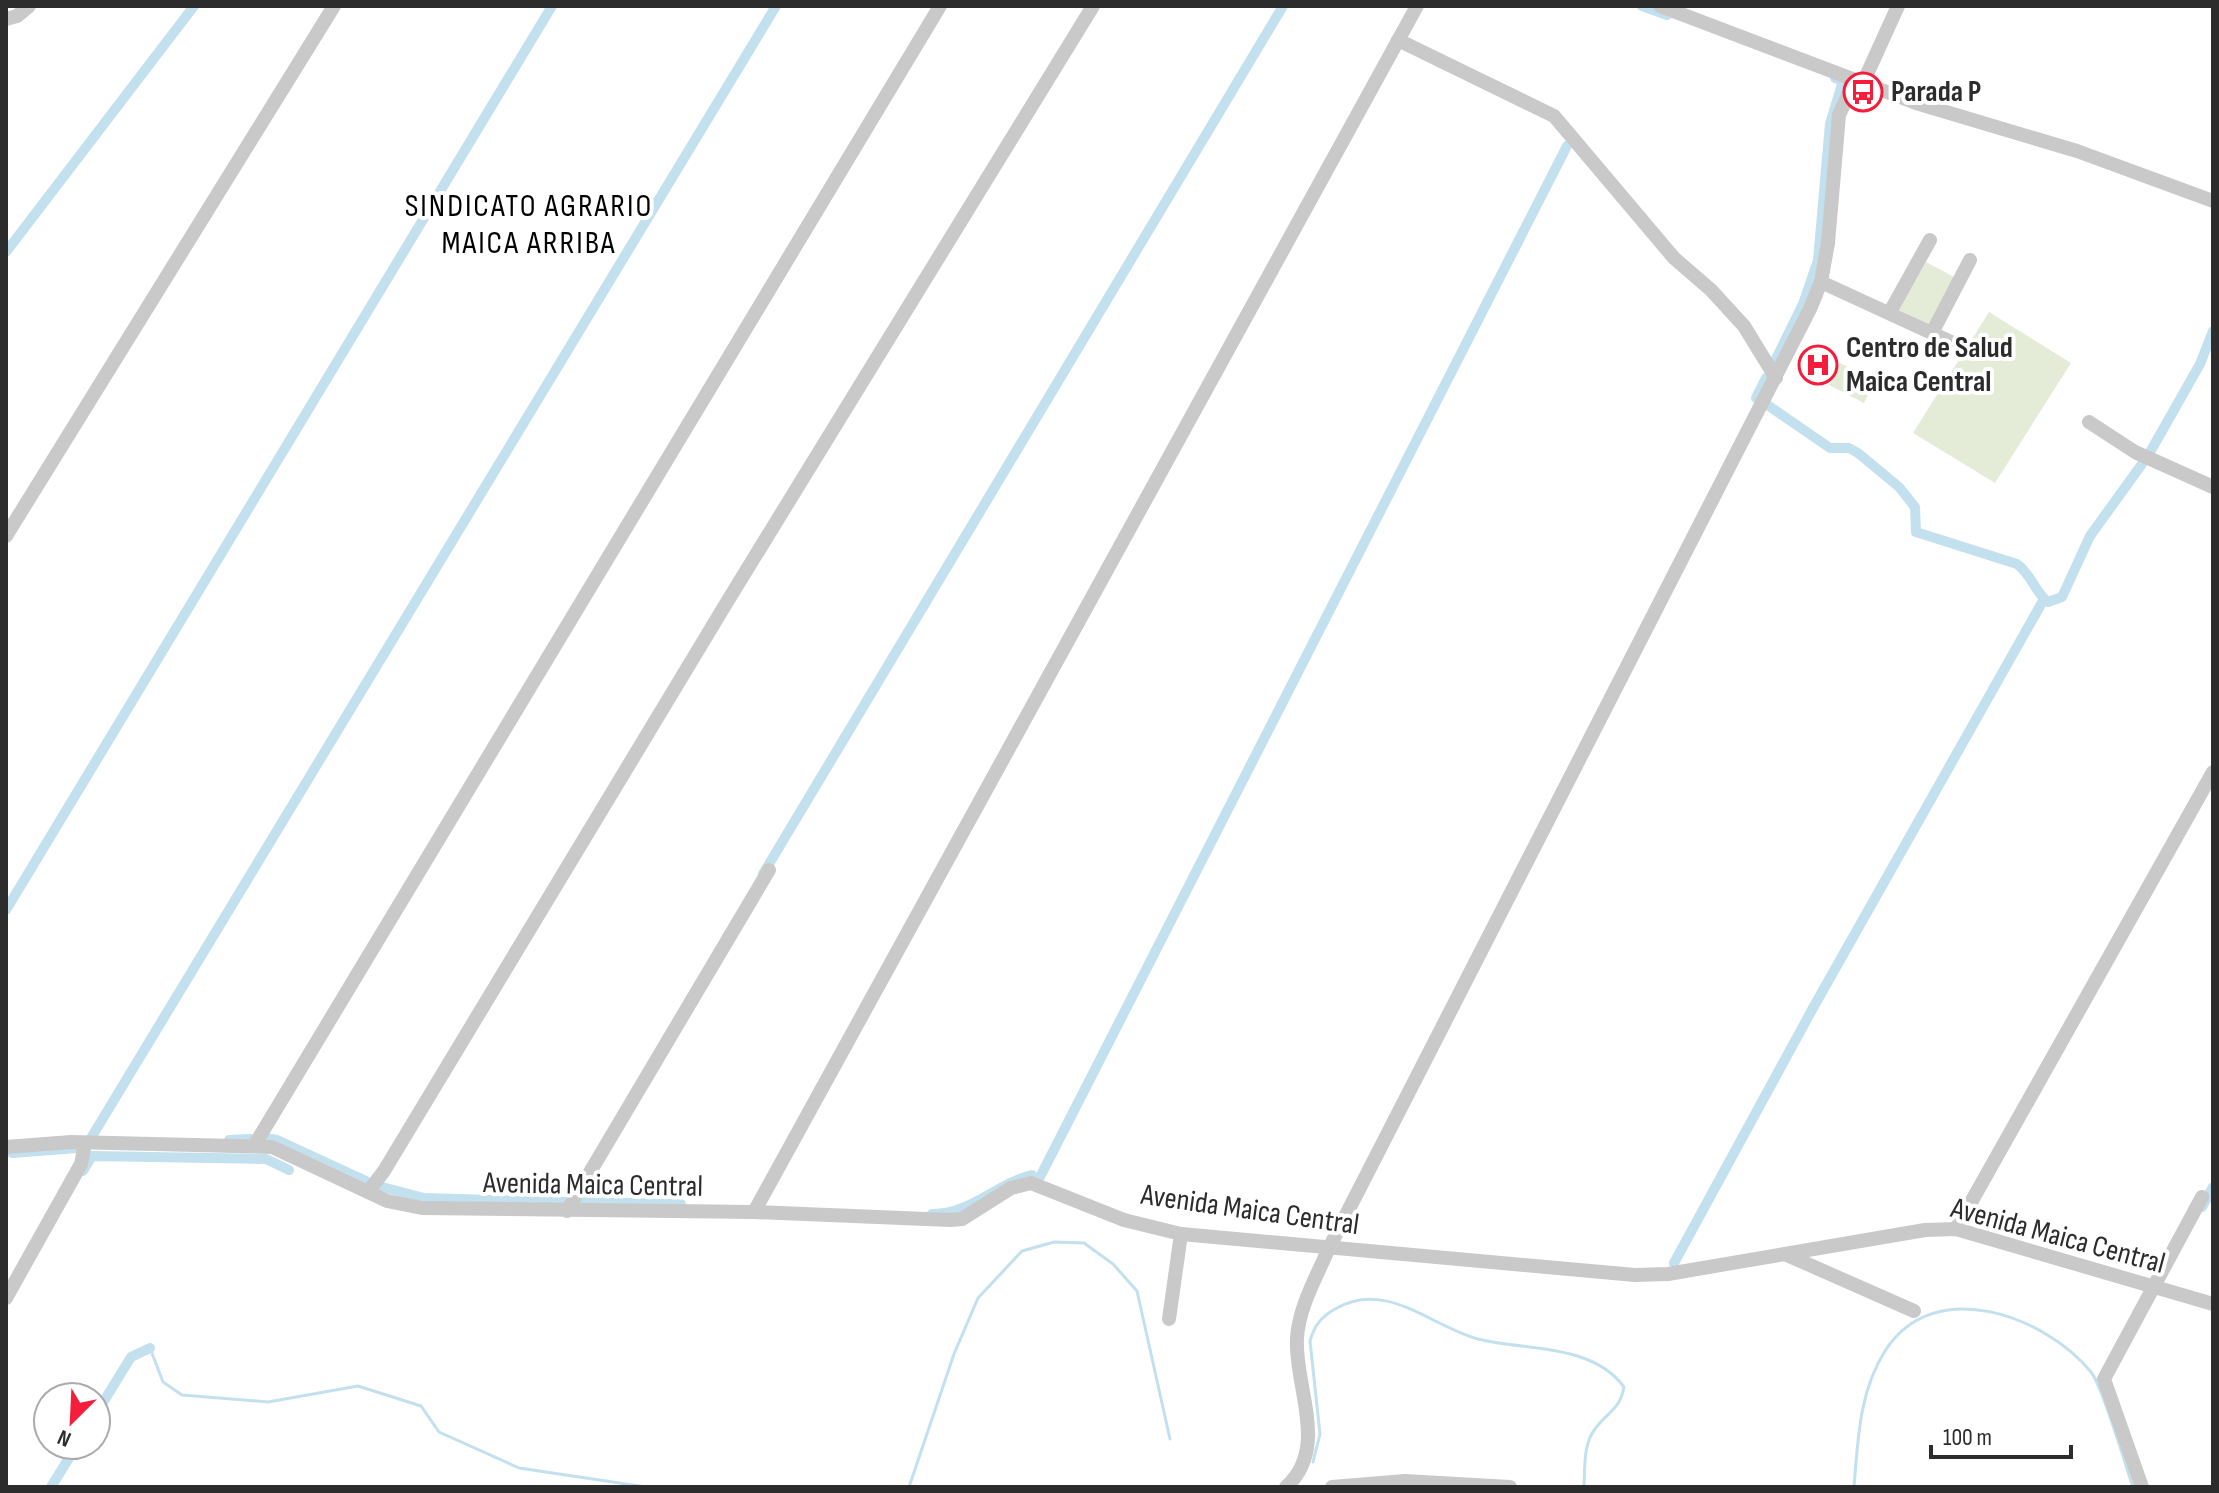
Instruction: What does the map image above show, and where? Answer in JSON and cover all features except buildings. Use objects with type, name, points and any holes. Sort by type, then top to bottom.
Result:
[{"type":"street","points":[[6,19],[17,16],[29,6]]},
{"type":"street","points":[[6,536],[334,6]]},
{"type":"street","points":[[254,1146],[940,6]]},
{"type":"street","points":[[368,1192],[384,1171],[719,615],[1093,6]]},
{"type":"street","points":[[754,1212],[1417,6]]},
{"type":"street","points":[[1660,6],[1928,107],[2077,151],[2213,201]]},
{"type":"street","points":[[1286,1487],[1303,1466],[1308,1432],[1297,1355],[1301,1312],[1328,1250],[1776,378],[1821,282],[1828,243],[1837,130],[1898,6]]},
{"type":"street","points":[[1398,40],[1554,116],[1674,258],[1711,290],[1744,326],[1776,378]]},
{"type":"street","points":[[1890,312],[1930,240]]},
{"type":"street","points":[[1933,331],[1970,260]]},
{"type":"street","points":[[1821,282],[1962,347]]},
{"type":"street","points":[[2089,422],[2135,452],[2213,487]]},
{"type":"street","points":[[1956,1229],[2213,772]]},
{"type":"street","points":[[567,1211],[769,870]]},
{"type":"street","points":[[6,1298],[81,1164],[85,1144]]},
{"type":"street","name":"Avenida Maica Central","points":[[6,1147],[85,1144],[254,1146],[286,1152],[368,1192],[422,1208],[754,1212],[950,1220],[962,1219],[1011,1188],[1031,1183],[1124,1220],[1181,1234],[1328,1250],[1644,1275],[1925,1230],[1956,1229],[2213,1304]]},
{"type":"street","points":[[2142,1487],[2104,1379],[2156,1288],[2202,1197]]},
{"type":"street","points":[[1169,1319],[1181,1234]]},
{"type":"street","points":[[1787,1254],[1914,1311]]},
{"type":"street","points":[[1332,1487],[1432,1481],[1510,1487]]},
{"type":"green space","points":[[1926,262],[1956,278],[1929,325],[1899,310]]},
{"type":"green space","points":[[1989,312],[2071,363],[1995,483],[1913,433]]},
{"type":"green space","points":[[1840,363],[1875,380],[1864,403],[1829,385]]},
{"type":"waterway","points":[[6,252],[194,6]]},
{"type":"waterway","points":[[6,910],[552,6]]},
{"type":"waterway","points":[[91,1138],[776,6]]},
{"type":"waterway","points":[[763,874],[1283,6]]},
{"type":"waterway","points":[[1642,6],[1667,15]]},
{"type":"waterway","points":[[1774,363],[1803,304],[1818,260],[1830,124],[1843,81],[1835,78]]},
{"type":"waterway","points":[[1040,1177],[1567,146]]},
{"type":"waterway","points":[[2149,454],[2200,364],[2213,331]]},
{"type":"waterway","points":[[1756,398],[1766,378]]},
{"type":"waterway","points":[[1769,406],[1830,448],[1849,448],[1858,453],[1899,487],[1915,507],[1916,532],[2017,564],[2048,602],[2062,597],[2090,536],[2142,464]]},
{"type":"waterway","points":[[1674,1263],[1813,1008],[2044,599]]},
{"type":"waterway","points":[[265,1138],[277,1140],[366,1181]]},
{"type":"waterway","points":[[229,1140],[250,1139]]},
{"type":"waterway","points":[[12,1153],[77,1148]]},
{"type":"waterway","points":[[83,1171],[92,1156],[266,1159],[289,1170]]},
{"type":"waterway","points":[[932,1214],[959,1209],[1032,1175]]},
{"type":"waterway","points":[[382,1187],[424,1198],[567,1202]]},
{"type":"waterway","points":[[2202,1207],[2213,1187]]},
{"type":"waterway","points":[[579,1202],[681,1204]]},
{"type":"waterway","points":[[909,1487],[954,1354],[978,1298],[1022,1251],[1054,1242],[1084,1243],[1113,1264],[1137,1291],[1170,1439]]},
{"type":"waterway","points":[[1313,1462],[1320,1434],[1310,1341],[1326,1315],[1354,1301],[1372,1299],[1408,1308],[1478,1339],[1557,1351],[1594,1363],[1610,1373],[1624,1387],[1616,1406],[1595,1429],[1588,1442],[1584,1487]]},
{"type":"waterway","points":[[1854,1487],[1865,1400],[1885,1351],[1906,1327],[1931,1314],[1960,1309],[2019,1320],[2071,1352],[2091,1372],[2133,1487]]},
{"type":"waterway","points":[[150,1348],[163,1382],[182,1395],[268,1402],[358,1386],[421,1406],[439,1432],[519,1468],[646,1487]]},
{"type":"waterway","points":[[112,1388],[131,1357],[150,1348]]},
{"type":"waterway","points":[[51,1487],[67,1461]]},
{"type":"place","name":"Parada P","points":[[1863,92]]},
{"type":"place","name":"Centro de Salud Maica Central","points":[[1818,365]]},
{"type":"district","name":"SINDICATO AGRARIO MAICA ARRIBA","points":[[529,224]]}]
